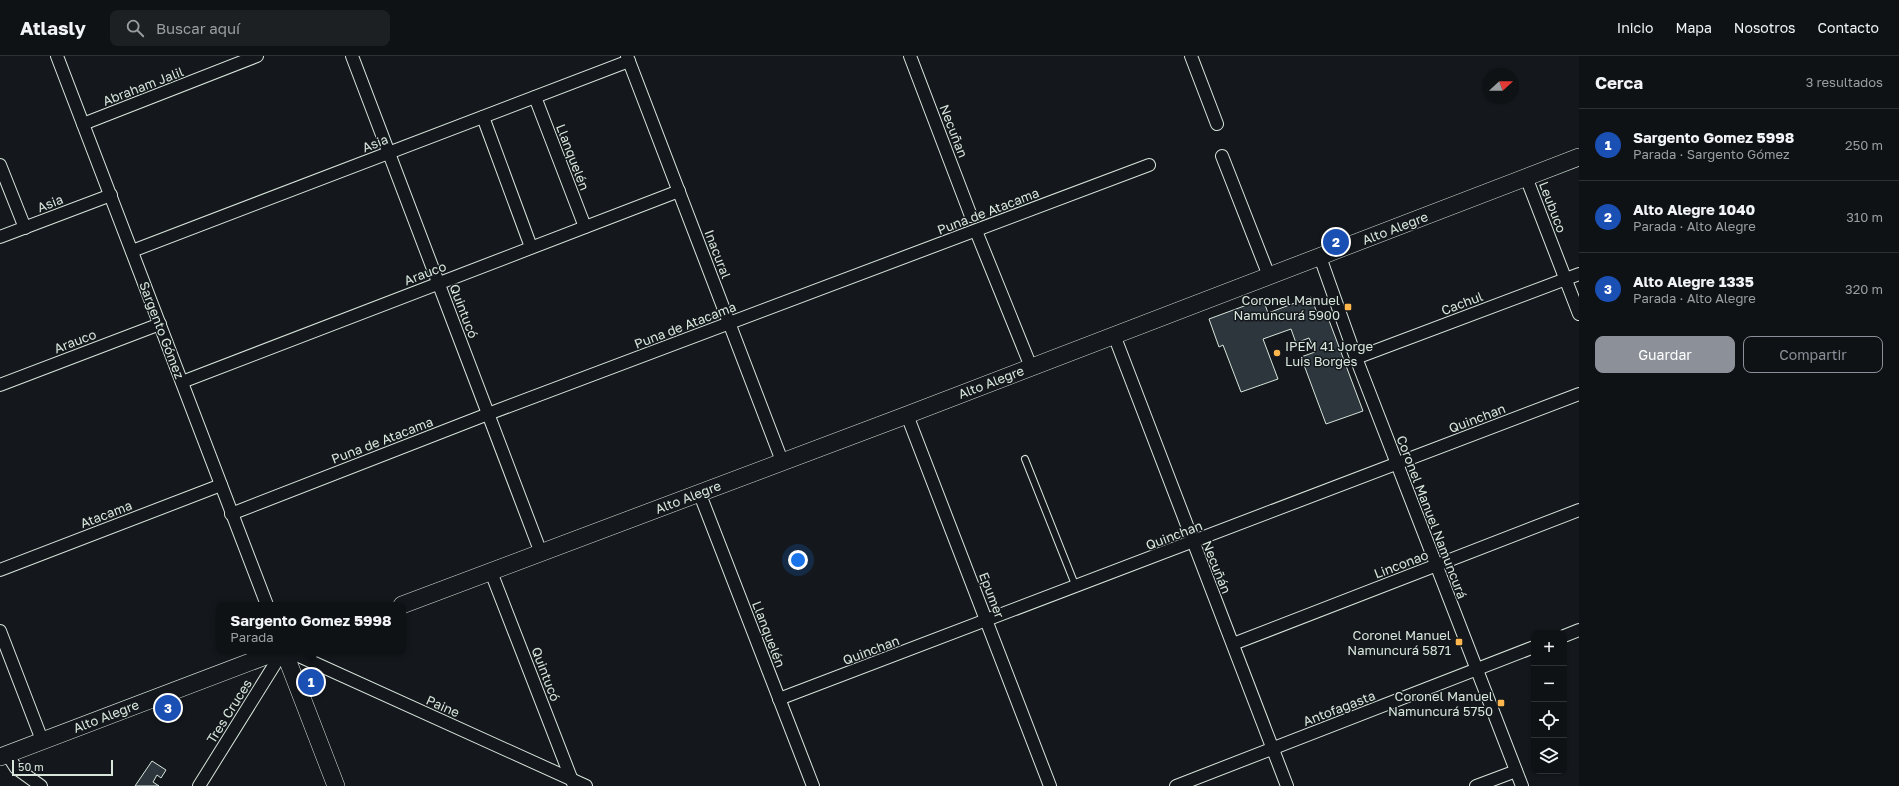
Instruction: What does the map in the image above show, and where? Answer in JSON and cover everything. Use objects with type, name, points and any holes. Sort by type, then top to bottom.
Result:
[{"type":"main road","name":"Alto Alegre","points":[[406,604],[1320,258],[1579,157]]},
{"type":"main road","name":"Alto Alegre","points":[[3,756],[271,654]]},
{"type":"main road","points":[[285,654],[336,786]]},
{"type":"street","name":"Sargento Gómez","points":[[57,56],[266,602]]},
{"type":"street","name":"Abraham Jalil","points":[[83,124],[257,56]]},
{"type":"street","name":"Quintucó","points":[[352,56],[541,553]]},
{"type":"street","name":"Necuñan","points":[[910,56],[971,216]]},
{"type":"street","points":[[1191,56],[1217,124]]},
{"type":"street","name":"Asia","points":[[132,251],[535,97],[628,58]]},
{"type":"street","name":"Inacural","points":[[628,58],[782,461]]},
{"type":"street","name":"Llanquelén","points":[[535,97],[585,227]]},
{"type":"street","points":[[483,117],[531,248]]},
{"type":"street","points":[[1222,156],[1269,276]]},
{"type":"street","points":[[0,164],[25,228]]},
{"type":"street","name":"Puna de Atacama","points":[[232,514],[488,414],[1149,165]]},
{"type":"street","name":"Leubuco","points":[[1526,177],[1579,314]]},
{"type":"street","name":"Arauco","points":[[182,382],[679,191]]},
{"type":"street","name":"Asia","points":[[0,237],[110,195]]},
{"type":"street","points":[[976,231],[1031,367]]},
{"type":"street","name":"Coronel Manuel Namuncurá","points":[[1320,258],[1356,358],[1522,786]]},
{"type":"street","name":"Cachul","points":[[1356,358],[1579,274]]},
{"type":"street","name":"Arauco","points":[[0,384],[160,324]]},
{"type":"street","name":"Necuñán","points":[[1114,335],[1287,786]]},
{"type":"street","name":"Quinchan","points":[[779,699],[1193,543],[1579,394]]},
{"type":"street","name":"Epumer","points":[[907,415],[1050,786]]},
{"type":"street","name":"Atacama","points":[[0,570],[221,485]]},
{"type":"street","name":"Llanquelén","points":[[699,492],[812,786]]},
{"type":"street","name":"Linconao","points":[[1233,644],[1579,510]]},
{"type":"street","name":"Quintucó","points":[[491,572],[573,783]]},
{"type":"street","points":[[1567,635],[1579,630]]},
{"type":"street","points":[[0,631],[42,740]]},
{"type":"street","name":"Antofagasta","points":[[1176,786],[1476,669],[1531,649]]},
{"type":"street","name":"Tres Cruces","points":[[199,786],[282,654]]},
{"type":"street","name":"Paine","points":[[294,654],[573,783],[586,786]]},
{"type":"street","points":[[3,756],[16,768],[42,786]]},
{"type":"street","points":[[1476,786],[1516,771]]},
{"type":"lane","points":[[1025,459],[1076,587]]},
{"type":"building","points":[[1311,297],[1319,318],[1327,315],[1363,411],[1326,424],[1301,357],[1315,352],[1309,338],[1296,343],[1291,329],[1263,339],[1278,379],[1241,392],[1223,345],[1219,347],[1209,319],[1263,299],[1268,313]]},
{"type":"building","points":[[152,761],[166,770],[161,778],[157,775],[153,782],[159,786],[135,786]]},
{"type":"place","name":"Alto Alegre 1040","points":[[1336,242]]},
{"type":"place","name":"Coronel Manuel Namuncurá 5900","points":[[1348,307]]},
{"type":"place","name":"IPEM 41 Jorge Luis Borges","points":[[1277,353]]},
{"type":"place","name":"Coronel Manuel Namuncurá 5871","points":[[1459,642]]},
{"type":"place","name":"Sargento Gomez 5998","points":[[311,682]]},
{"type":"place","name":"Coronel Manuel Namuncurá 5750","points":[[1501,703]]},
{"type":"place","name":"Alto Alegre 1335","points":[[168,708]]}]
